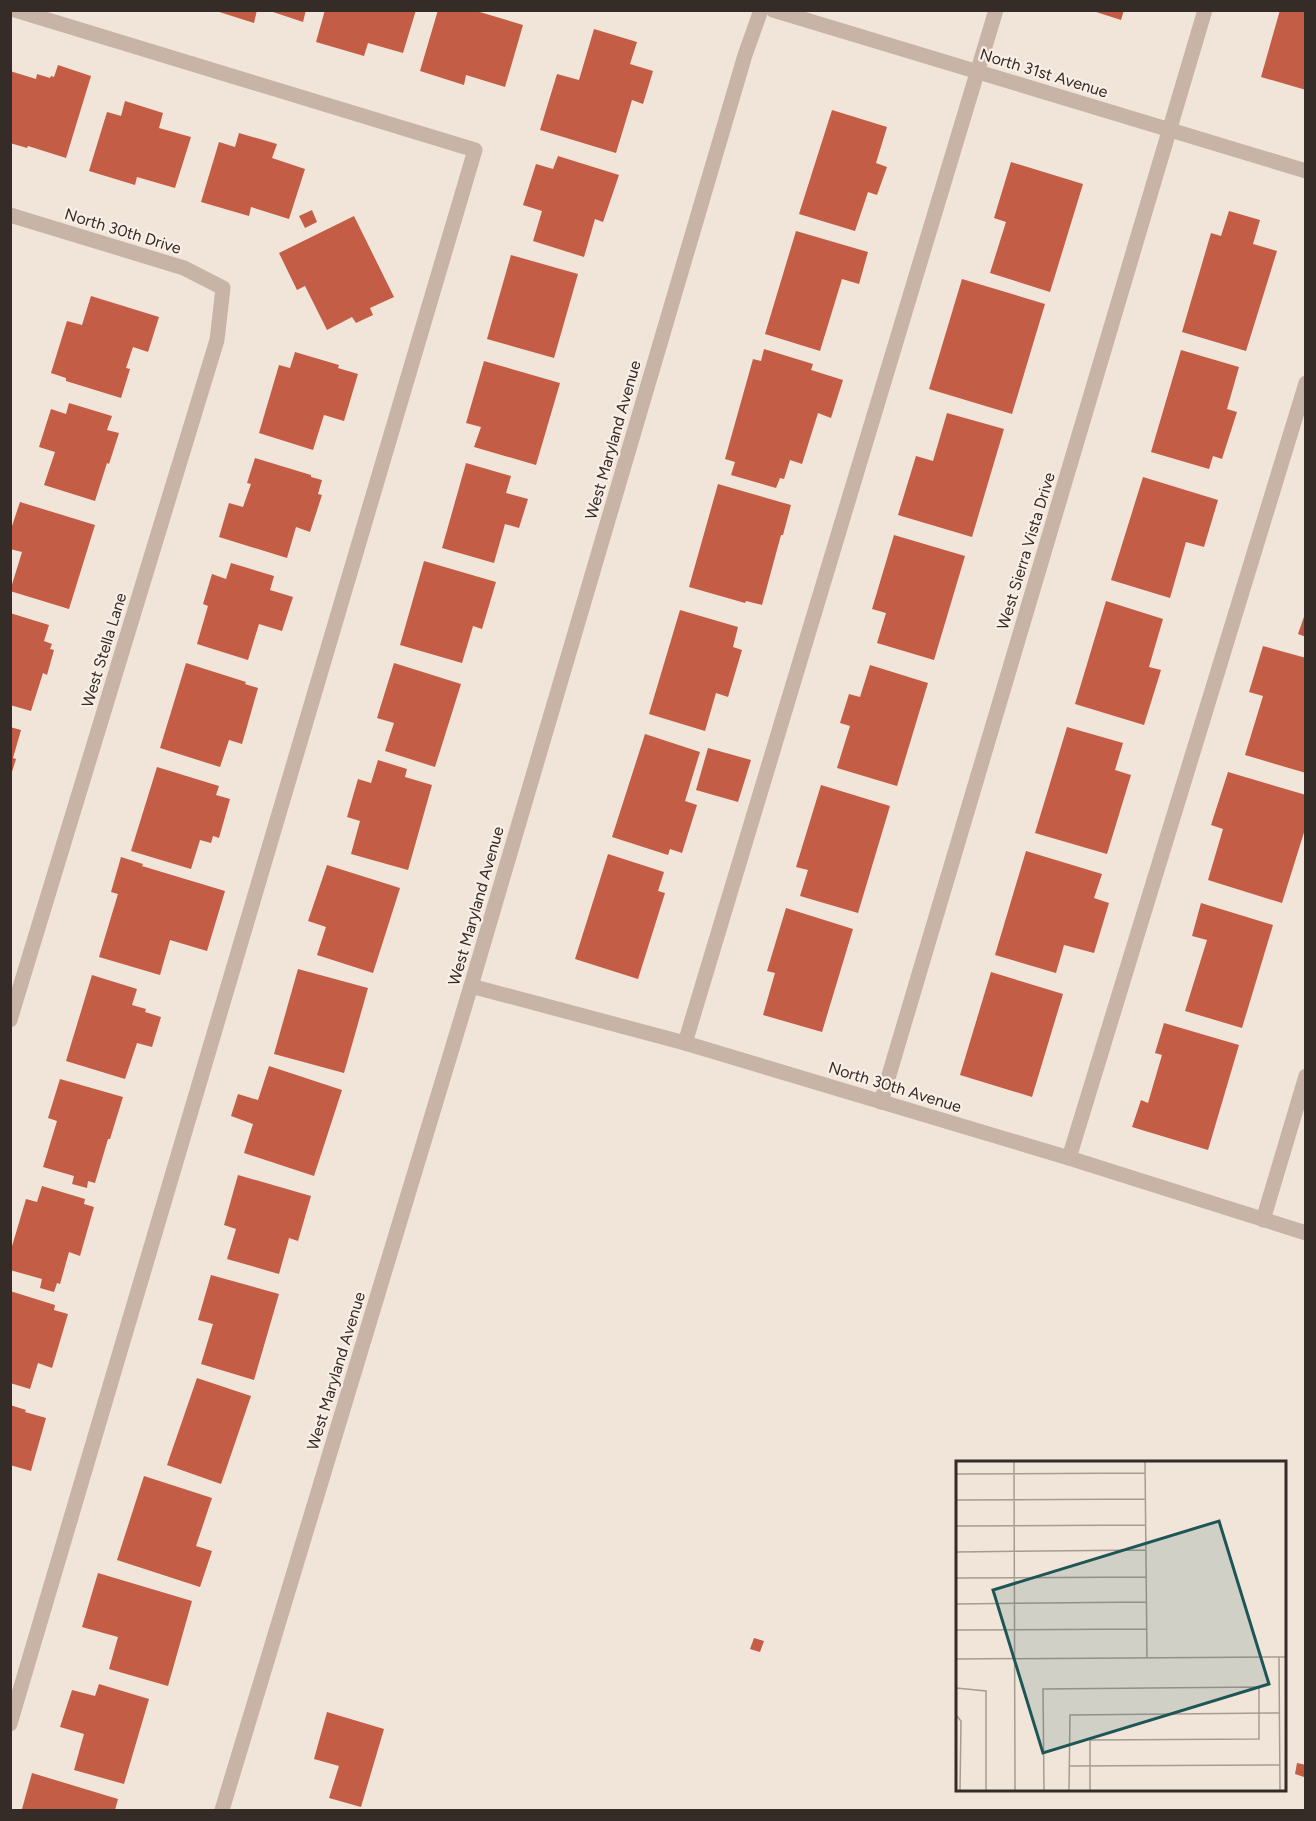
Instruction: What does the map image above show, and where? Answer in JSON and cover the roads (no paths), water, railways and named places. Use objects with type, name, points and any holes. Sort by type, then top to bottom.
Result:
[{"type":"street","points":[[10,1724],[476,150],[15,10]]},
{"type":"street","name":"West Maryland Avenue","points":[[222,1810],[471,986],[761,10]]},
{"type":"street","name":"North 31st Avenue","points":[[773,10],[1305,171]]},
{"type":"street","points":[[685,1043],[996,10]]},
{"type":"street","name":"West Sierra Vista Drive","points":[[881,1102],[1205,10]]},
{"type":"street","name":"North 30th Drive","points":[[10,215],[184,268],[223,288]]},
{"type":"street","name":"West Stella Lane","points":[[10,1020],[217,340],[223,288]]},
{"type":"street","points":[[1069,1158],[1305,383]]},
{"type":"street","name":"North 30th Avenue","points":[[471,986],[685,1043],[1069,1158],[1305,1233]]},
{"type":"street","points":[[1263,1220],[1305,1076]]}]
